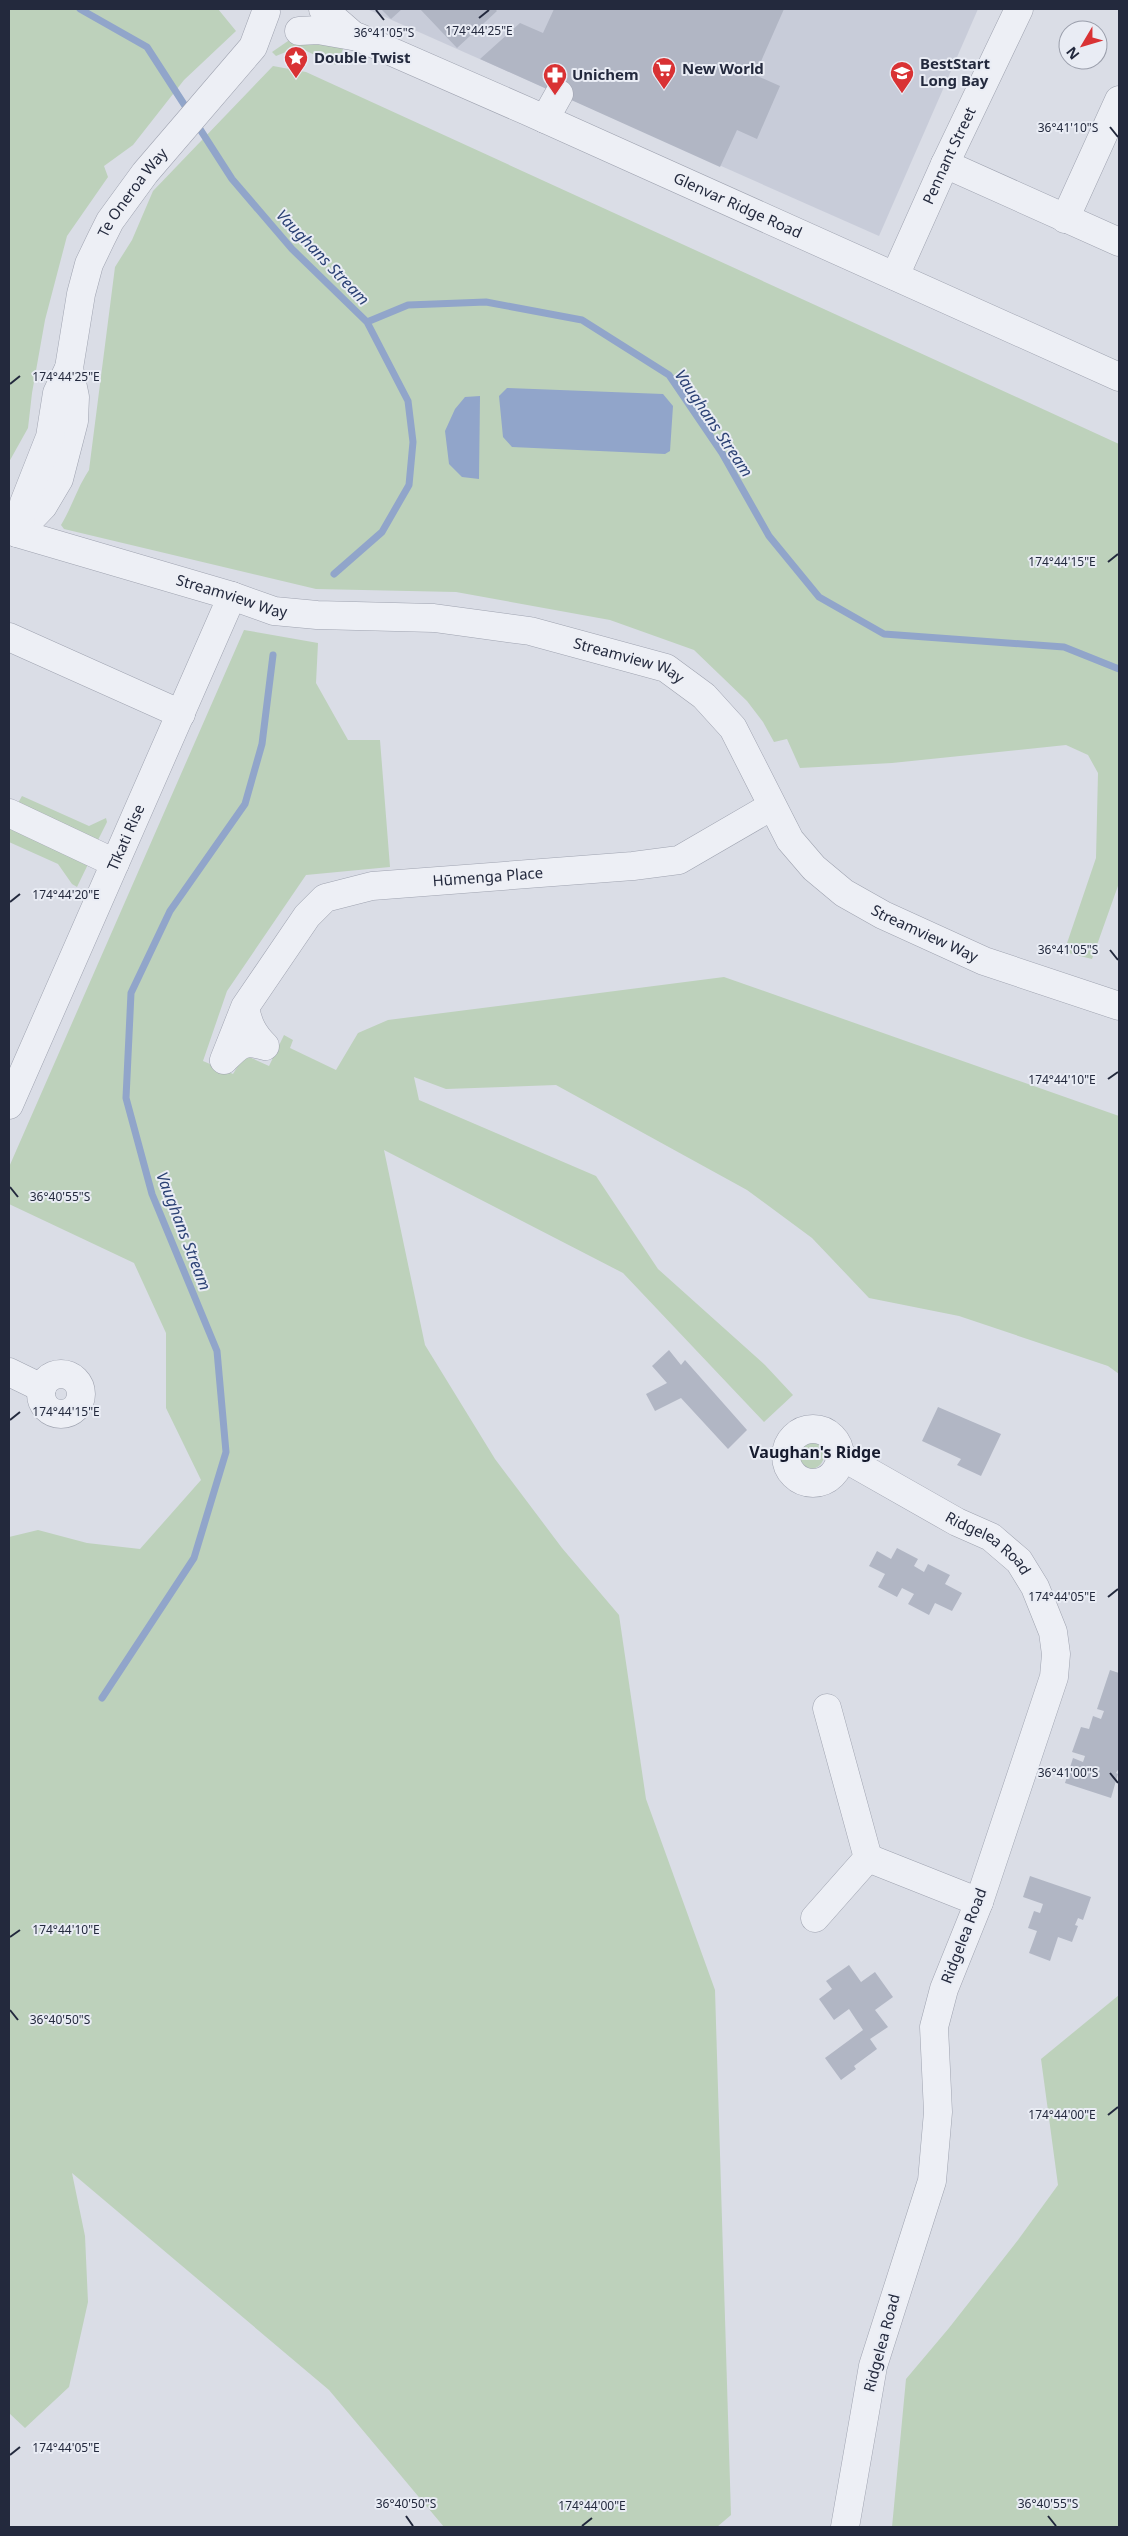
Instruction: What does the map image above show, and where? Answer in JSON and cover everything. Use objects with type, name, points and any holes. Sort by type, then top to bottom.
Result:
[{"type":"street","name":"Te Oneroa Way","points":[[13,537],[43,506],[59,479],[74,422],[75,397],[69,368],[81,294],[89,264],[110,221],[145,173],[253,47],[278,21],[313,22],[318,9]]},
{"type":"street","name":"Glenvar Ridge Road","points":[[323,9],[354,36]]},
{"type":"street","name":"Pennant Street","points":[[895,276],[945,164],[1019,9]]},
{"type":"street","name":"Glenvar Ridge Road","points":[[278,21],[354,36],[545,119],[1119,377]]},
{"type":"street","points":[[545,119],[559,94]]},
{"type":"street","points":[[1065,219],[1119,100]]},
{"type":"street","points":[[945,164],[1119,242]]},
{"type":"street","name":"Streamview Way","points":[[13,537],[232,596],[274,611],[317,615],[434,618],[530,631],[666,668],[704,696],[733,728],[790,840],[814,868],[844,893],[883,915],[984,961],[1119,1006]]},
{"type":"street","name":"Tīkati Rise","points":[[10,1099],[116,863],[232,596]]},
{"type":"street","points":[[9,637],[181,714]]},
{"type":"street","name":"Hūmenga Place","points":[[245,1007],[307,916],[325,898],[372,886],[633,866],[679,860],[772,806]]},
{"type":"street","points":[[9,813],[116,863]]},
{"type":"street","points":[[9,1372],[42,1388]]},
{"type":"street","name":"Ridgelea Road","points":[[839,1455],[958,1522],[991,1537],[1019,1561],[1035,1587],[1053,1632],[1056,1654],[1054,1677],[978,1902],[944,1989],[934,2027],[938,2112],[932,2181],[873,2366],[845,2527]]},
{"type":"street","points":[[827,1708],[868,1858]]},
{"type":"street","points":[[868,1858],[978,1902]]},
{"type":"street","points":[[815,1918],[868,1858]]},
{"type":"shaded area","points":[[367,9],[978,9],[879,236]]},
{"type":"green space","points":[[9,9],[218,9],[236,31],[184,80],[133,145],[104,166],[108,177],[67,236],[45,320],[28,428],[9,462]]},
{"type":"green space","points":[[303,38],[344,47],[336,65],[298,47],[276,56],[272,52],[288,41]]},
{"type":"green space","points":[[273,66],[306,72],[1119,444],[1119,883],[1092,959],[1064,952],[1096,858],[1098,773],[1088,755],[1066,745],[892,763],[800,768],[787,739],[774,742],[763,722],[747,701],[694,650],[610,620],[456,592],[316,589],[64,529],[61,525],[89,470],[115,267],[132,240],[153,191]]},
{"type":"green space","points":[[244,630],[318,643],[316,683],[348,740],[380,740],[390,867],[306,875],[227,991],[203,1061],[233,1074],[245,1055],[269,1066],[284,1035],[293,1040],[290,1048],[336,1070],[358,1033],[388,1020],[724,977],[1119,1116],[1119,1374],[1108,1366],[959,1316],[869,1298],[812,1238],[747,1190],[556,1085],[446,1089],[414,1077],[419,1100],[596,1176],[658,1269],[765,1365],[793,1395],[764,1422],[623,1273],[384,1150],[425,1345],[495,1459],[562,1548],[619,1615],[646,1799],[715,1990],[731,2515],[717,2527],[444,2527],[329,2390],[72,2173],[85,2236],[88,2302],[69,2387],[25,2428],[9,2413],[9,1537],[38,1530],[87,1543],[140,1549],[201,1480],[166,1408],[166,1333],[134,1263],[9,1204],[9,1167]]},
{"type":"green space","points":[[22,796],[89,826],[106,818],[107,822],[98,840],[18,803]]},
{"type":"green space","points":[[9,820],[91,858],[77,887],[72,884],[58,864],[9,842]]},
{"type":"green space","points":[[810,1441],[820,1445],[824,1455],[820,1465],[810,1469],[800,1465],[796,1455],[800,1445]]},
{"type":"green space","points":[[1119,1995],[1119,2527],[892,2527],[906,2379],[1018,2240],[1058,2185],[1041,2059]]},
{"type":"water","points":[[507,388],[663,394],[673,406],[670,451],[665,454],[512,447],[503,437],[499,396]]},
{"type":"water","points":[[480,396],[479,479],[462,477],[449,464],[445,431],[455,409],[465,397]]},
{"type":"building","points":[[381,9],[402,9],[391,19]]},
{"type":"building","points":[[420,9],[495,9],[497,11],[457,48]]},
{"type":"building","name":"New World","points":[[554,9],[784,9],[755,75],[780,86],[757,139],[737,130],[720,167],[480,59],[520,23],[543,33]]},
{"type":"building","points":[[669,1350],[681,1365],[685,1360],[747,1430],[728,1449],[681,1398],[655,1411],[646,1394],[667,1383],[652,1366]]},
{"type":"building","points":[[938,1407],[1001,1434],[981,1476],[957,1465],[961,1459],[922,1441]]},
{"type":"building","points":[[897,1548],[918,1559],[914,1566],[924,1572],[928,1564],[950,1575],[945,1584],[962,1593],[952,1611],[935,1603],[929,1615],[908,1604],[914,1594],[902,1588],[897,1597],[878,1587],[885,1574],[869,1566],[877,1551],[891,1559]]},
{"type":"building","points":[[1110,1670],[1119,1673],[1119,1768],[1116,1773],[1118,1774],[1111,1798],[1065,1783],[1073,1758],[1083,1762],[1085,1756],[1072,1752],[1081,1727],[1089,1729],[1093,1716],[1101,1719],[1104,1711],[1097,1709]]},
{"type":"building","points":[[1030,1876],[1091,1897],[1083,1920],[1078,1918],[1075,1925],[1078,1926],[1072,1942],[1058,1937],[1050,1961],[1029,1953],[1037,1931],[1028,1928],[1034,1911],[1040,1913],[1043,1904],[1023,1897]]},
{"type":"building","points":[[849,1965],[861,1982],[875,1972],[893,1997],[875,2010],[888,2027],[870,2039],[877,2049],[854,2066],[856,2069],[841,2080],[825,2058],[863,2030],[849,2009],[834,2020],[819,1999],[832,1989],[826,1981]]},
{"type":"waterway","name":"Vaughans Stream","points":[[80,9],[147,47],[189,112]]},
{"type":"waterway","points":[[196,123],[232,179],[292,249],[367,322],[408,401],[413,442],[409,485],[382,532],[334,574]]},
{"type":"waterway","name":"Vaughans Stream","points":[[367,322],[408,305],[486,302],[582,320],[669,375],[722,453],[769,536],[819,597],[884,634],[1064,647],[1119,669]]},
{"type":"waterway","name":"Vaughans Stream","points":[[102,1698],[194,1558],[226,1452],[217,1351],[152,1194],[126,1098],[131,993],[170,911],[245,804],[262,744],[273,655]]},
{"type":"place","name":"Double Twist","points":[[296,79]]},
{"type":"place","name":"New World","points":[[664,90]]},
{"type":"place","name":"BestStart Long Bay","points":[[902,94]]},
{"type":"place","name":"Unichem","points":[[555,96]]},
{"type":"district","name":"Vaughan's Ridge","points":[[815,1452]]}]
